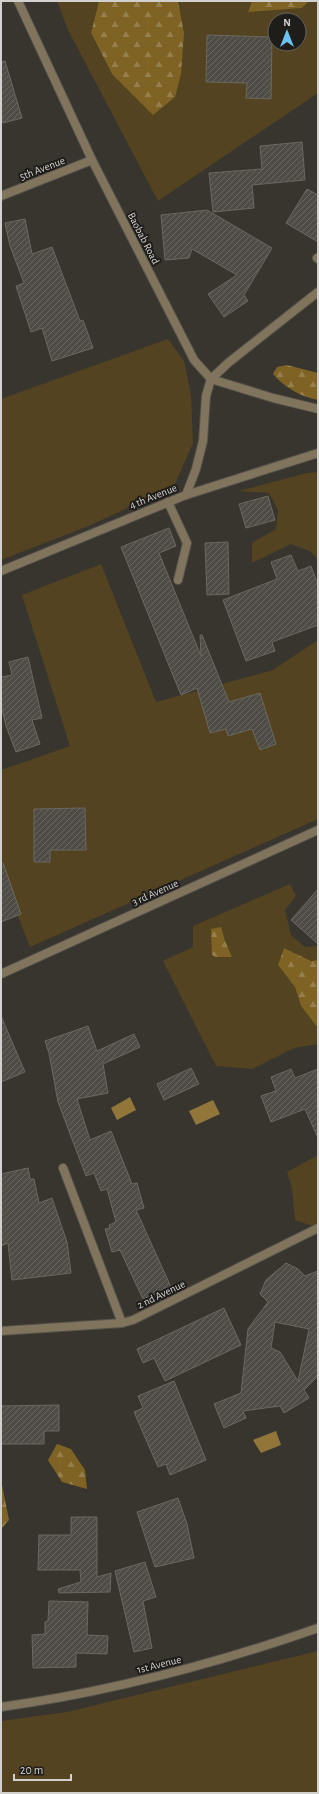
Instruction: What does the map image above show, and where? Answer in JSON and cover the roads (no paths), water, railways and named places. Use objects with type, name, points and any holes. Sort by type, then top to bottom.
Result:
[{"type":"street","name":"Baobab Road","points":[[18,1],[92,160],[194,360],[211,379]]},
{"type":"street","name":"5th Avenue","points":[[1,196],[92,160]]},
{"type":"street","points":[[186,495],[196,469],[203,441],[206,396],[211,379],[228,362],[318,292]]},
{"type":"street","points":[[211,379],[273,398],[318,409]]},
{"type":"street","name":"4 th Avenue","points":[[1,571],[186,495],[318,454]]},
{"type":"street","points":[[168,502],[187,543],[178,580]]},
{"type":"street","name":"3 rd Avenue","points":[[1,974],[318,830]]},
{"type":"street","points":[[63,1168],[122,1324]]},
{"type":"street","name":"2 nd Avenue","points":[[1,1331],[122,1324],[318,1228]]},
{"type":"street","name":"1st Avenue","points":[[1,1707],[32,1703],[158,1677],[262,1648],[318,1628]]}]
